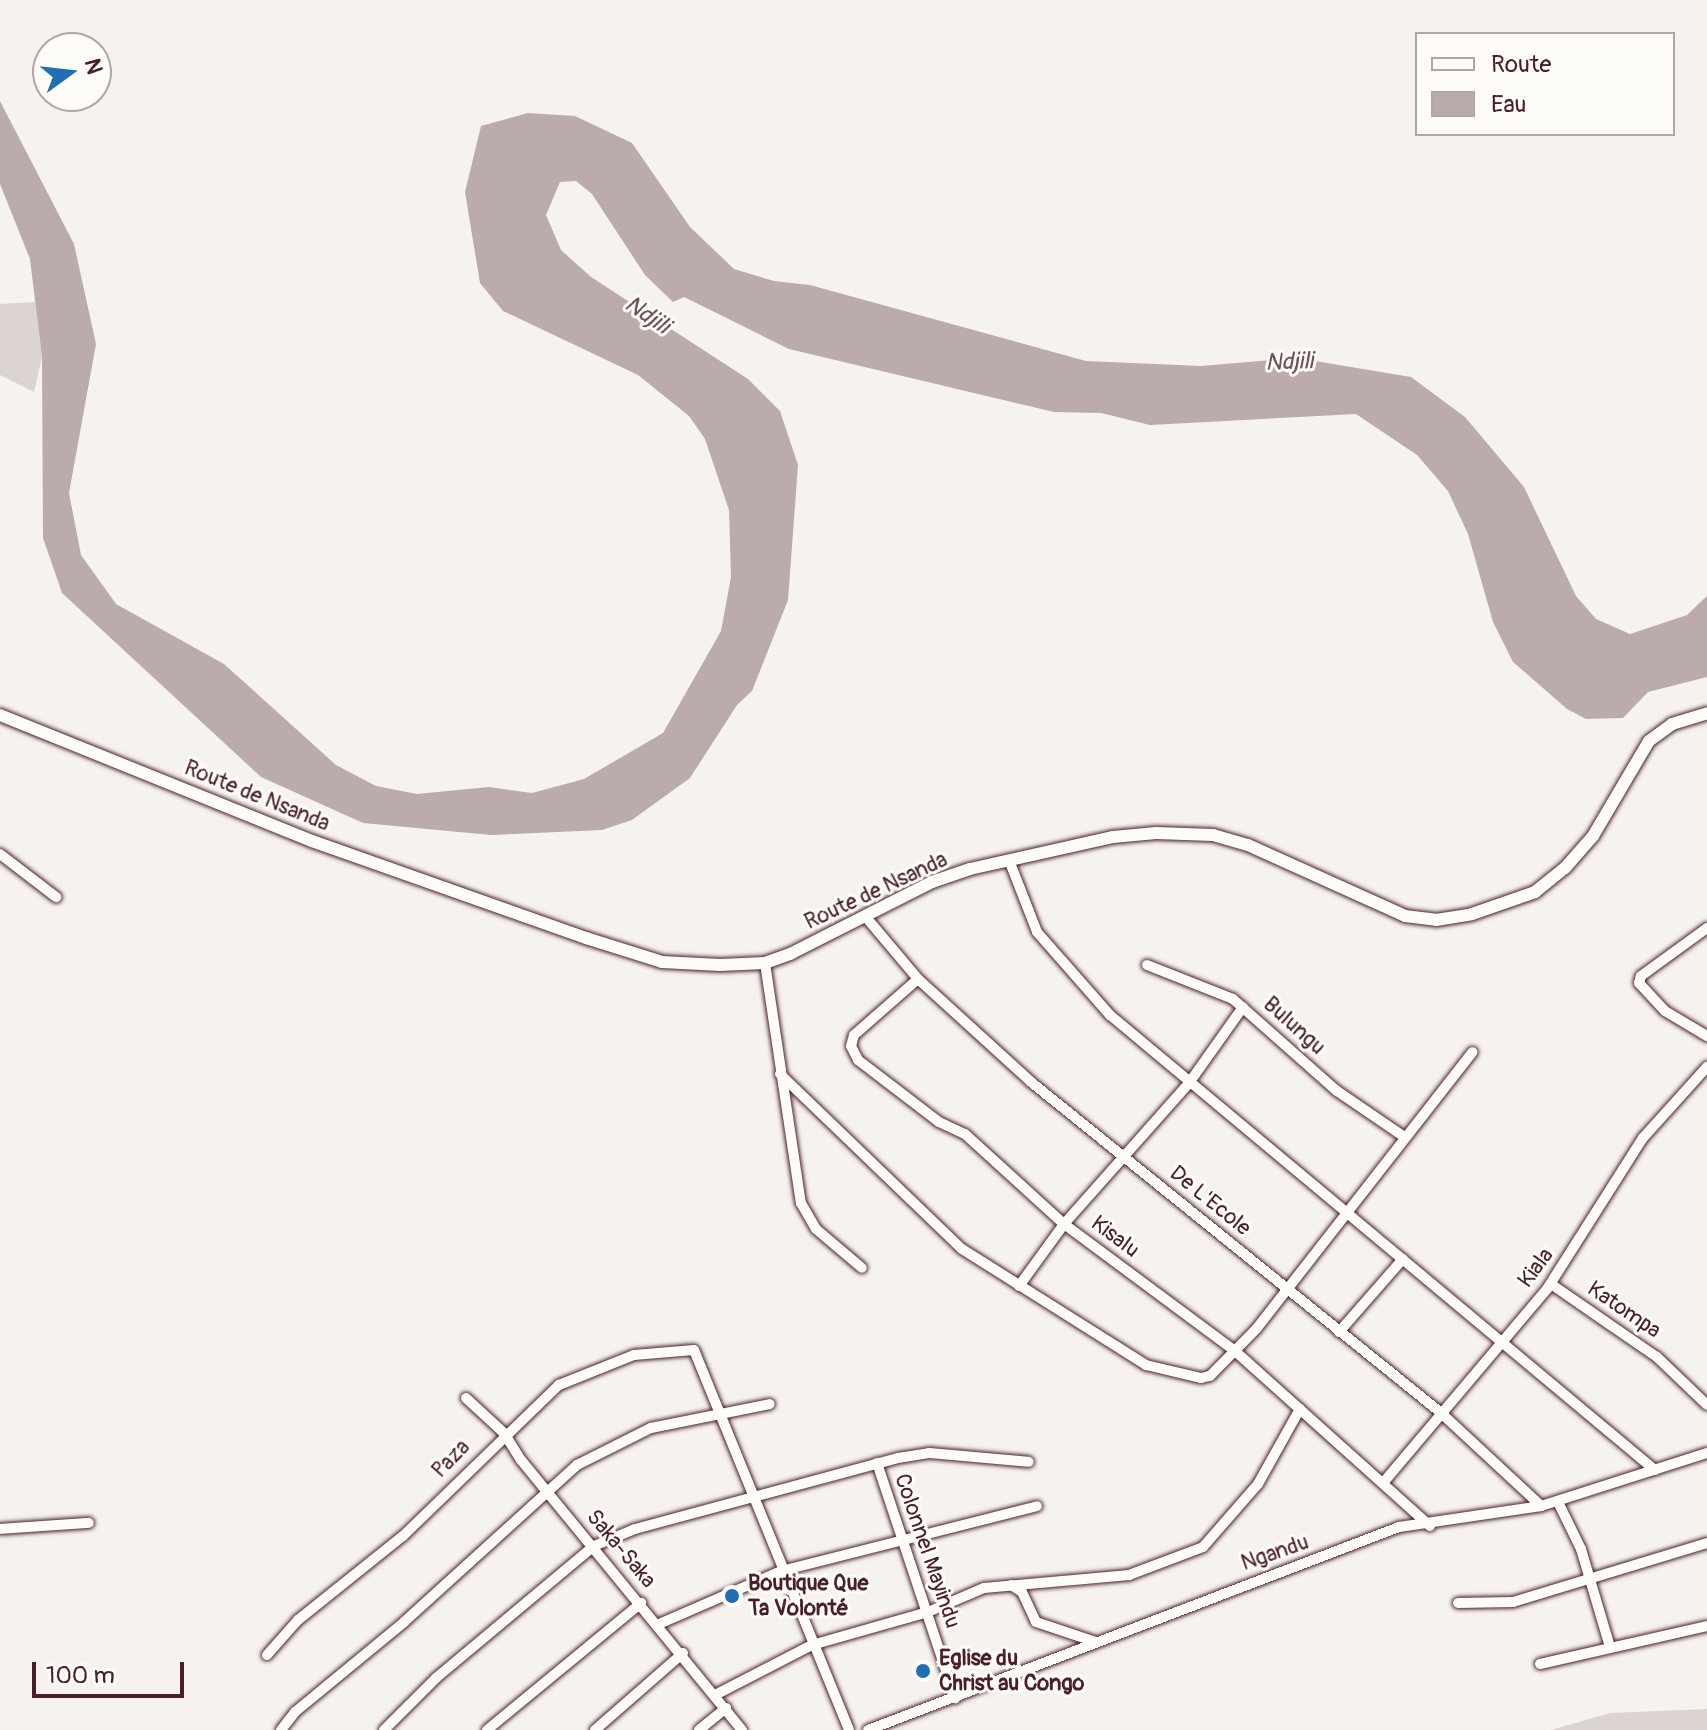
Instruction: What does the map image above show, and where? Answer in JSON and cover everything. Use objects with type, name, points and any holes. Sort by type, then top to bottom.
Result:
[{"type":"street","name":"Route de Nsanda","points":[[0,715],[312,841],[601,943],[662,962],[765,963],[932,882],[1009,860],[1113,837],[1213,835],[1248,845],[1405,916],[1436,920],[1472,914],[1535,892],[1565,868],[1593,836],[1649,741],[1672,724],[1707,713]]},
{"type":"street","points":[[3,858],[56,897]]},
{"type":"street","points":[[1009,860],[1037,932],[1070,974],[1189,1083],[1345,1209],[1655,1470]]},
{"type":"street","name":"De L'Ecole","points":[[865,916],[918,979],[1124,1158],[1440,1412],[1541,1506]]},
{"type":"street","points":[[1707,928],[1641,976],[1639,983],[1665,1011],[1707,1036]]},
{"type":"street","points":[[765,963],[780,1074],[807,1217],[862,1268]]},
{"type":"street","name":"Bulungu","points":[[1147,965],[1215,990],[1243,1007],[1337,1091],[1403,1136]]},
{"type":"street","name":"Kisalu","points":[[918,979],[854,1035],[854,1055],[939,1122],[965,1134],[1064,1224],[1235,1351],[1430,1526]]},
{"type":"street","points":[[1019,1286],[1064,1224],[1189,1083],[1243,1007]]},
{"type":"street","points":[[780,1074],[962,1249],[1146,1365],[1201,1378],[1235,1351],[1403,1136],[1473,1052]]},
{"type":"street","name":"Kiala","points":[[1383,1483],[1551,1284],[1643,1138],[1707,1067]]},
{"type":"street","points":[[1339,1332],[1403,1259]]},
{"type":"street","name":"Katompa","points":[[1551,1284],[1657,1357],[1707,1405]]},
{"type":"street","name":"Paza","points":[[267,1655],[298,1620],[403,1536],[504,1433],[564,1382],[634,1355],[694,1350],[719,1415]]},
{"type":"street","name":"Saka-Saka","points":[[466,1398],[504,1433],[544,1490],[683,1653],[742,1730]]},
{"type":"street","points":[[281,1730],[544,1490],[577,1465],[651,1428],[770,1404]]},
{"type":"street","points":[[715,1695],[812,1645],[928,1612],[984,1588],[1129,1575],[1203,1547],[1258,1484],[1300,1409]]},
{"type":"street","points":[[719,1415],[849,1730]]},
{"type":"street","points":[[384,1730],[436,1678],[594,1546],[635,1529],[877,1463],[929,1453],[1029,1462]]},
{"type":"street","name":"Ngandu","points":[[872,1729],[1399,1527],[1430,1526],[1558,1502],[1707,1453]]},
{"type":"street","name":"Colonnel Mayindu","points":[[877,1463],[899,1539],[928,1612],[955,1698]]},
{"type":"street","points":[[1558,1502],[1590,1580],[1610,1647]]},
{"type":"street","points":[[659,1624],[781,1571],[1037,1506]]},
{"type":"street","points":[[0,1529],[89,1523]]},
{"type":"street","points":[[1458,1603],[1513,1602],[1707,1543]]},
{"type":"street","points":[[1011,1585],[1022,1592],[1036,1622],[1098,1642]]},
{"type":"street","points":[[487,1730],[641,1603]]},
{"type":"street","points":[[1540,1664],[1707,1626]]},
{"type":"street","points":[[595,1730],[683,1653]]},
{"type":"street","points":[[699,1730],[726,1708]]},
{"type":"shaded area","points":[[35,302],[42,357],[34,392],[0,375],[0,304]]},
{"type":"shaded area","points":[[1707,1709],[1707,1730],[1551,1730],[1610,1713]]},
{"type":"water","name":"Ndjili","points":[[0,101],[74,244],[96,344],[69,493],[81,555],[116,604],[224,664],[336,765],[376,786],[417,794],[489,787],[532,793],[584,779],[663,733],[721,631],[731,577],[729,510],[705,439],[689,416],[638,375],[503,311],[480,283],[465,192],[481,126],[528,113],[575,116],[632,143],[690,227],[734,269],[774,281],[810,285],[1086,361],[1201,366],[1297,358],[1411,377],[1465,417],[1524,487],[1576,596],[1596,619],[1630,634],[1687,615],[1707,596],[1707,677],[1648,692],[1623,718],[1586,719],[1567,709],[1513,662],[1493,622],[1468,534],[1448,491],[1417,455],[1356,414],[1150,425],[1101,413],[1054,412],[789,349],[684,297],[673,302],[645,275],[592,194],[576,181],[560,182],[546,215],[561,250],[591,277],[748,379],[780,411],[798,465],[788,600],[752,691],[737,705],[690,778],[632,820],[602,830],[491,835],[363,823],[261,777],[62,593],[43,538],[42,357],[30,259],[0,184]]},
{"type":"place","name":"Boutique Que Ta Volonté","points":[[732,1596]]},
{"type":"place","name":"Eglise du Christ au Congo","points":[[923,1671]]}]
